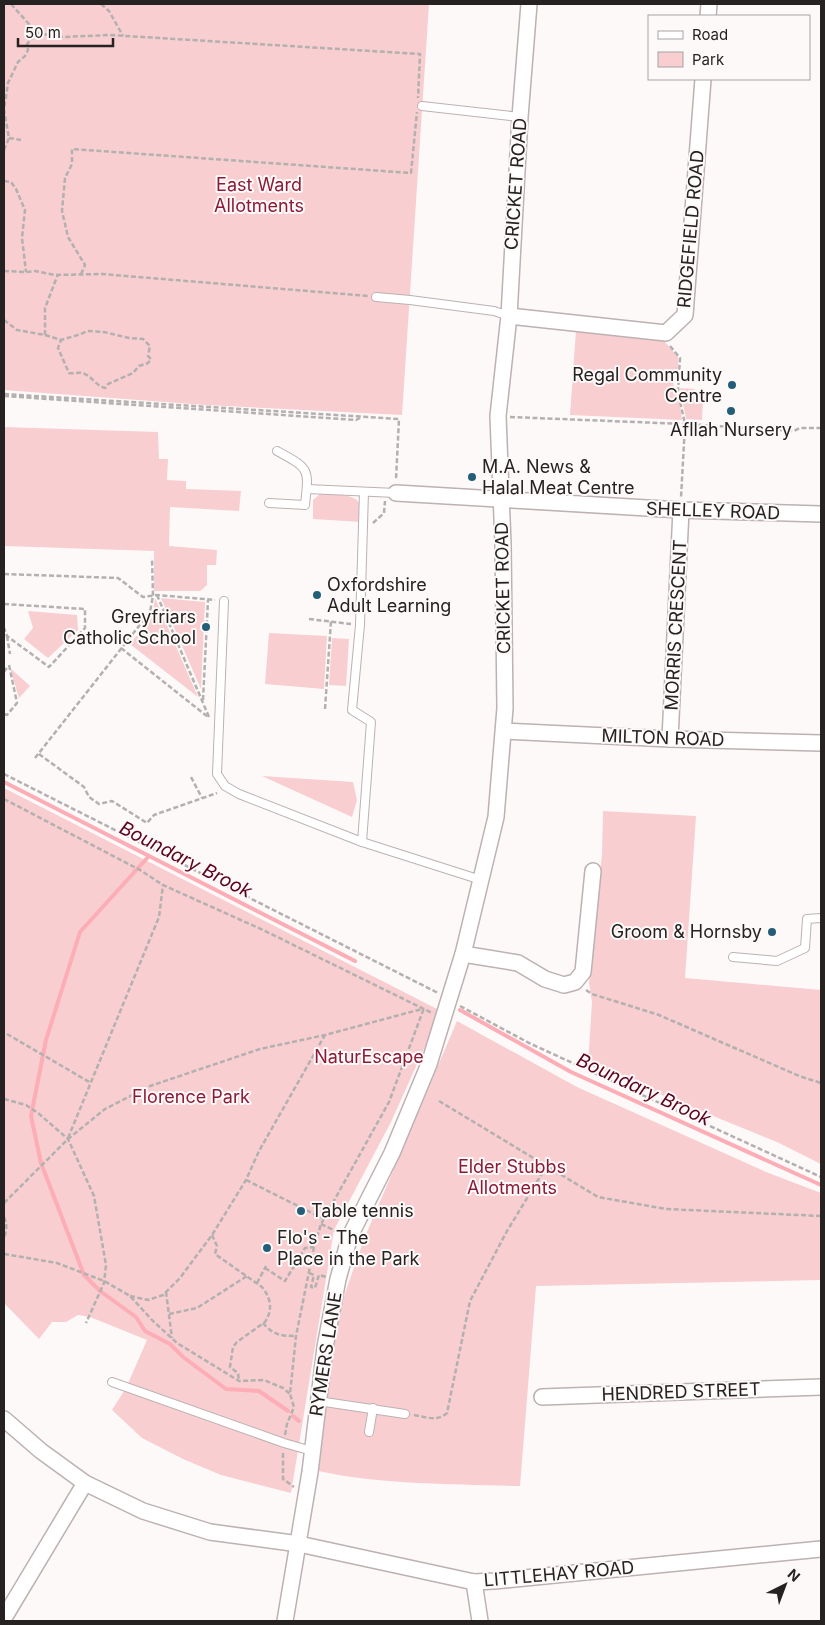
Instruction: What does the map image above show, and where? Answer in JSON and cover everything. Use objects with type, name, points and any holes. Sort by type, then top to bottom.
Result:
[{"type":"street","name":"CRICKET ROAD","points":[[444,1016],[463,954],[496,817],[504,731],[498,416],[509,316],[520,117],[529,4]]},
{"type":"street","name":"RIDGEFIELD ROAD","points":[[666,333],[685,315],[703,80]]},
{"type":"street","points":[[509,316],[666,333]]},
{"type":"street","name":"SHELLEY ROAD","points":[[389,493],[681,510],[821,514]]},
{"type":"street","name":"MORRIS CRESCENT","points":[[670,739],[681,510]]},
{"type":"street","name":"MILTON ROAD","points":[[504,731],[670,739],[821,742]]},
{"type":"street","points":[[463,954],[518,963],[545,979],[564,985],[575,982],[583,972],[593,871]]},
{"type":"street","name":"RYMERS LANE","points":[[285,1621],[299,1544],[324,1347],[338,1279],[350,1236],[397,1142],[429,1064],[444,1016]]},
{"type":"street","name":"HENDRED STREET","points":[[542,1397],[821,1387]]},
{"type":"street","name":"LITTLEHAY ROAD","points":[[4,1419],[41,1451],[85,1482],[143,1511],[210,1532],[299,1544],[474,1582],[821,1549]]},
{"type":"street","points":[[4,1618],[85,1482]]},
{"type":"street","points":[[474,1582],[480,1621]]},
{"type":"lane","points":[[422,106],[520,117]]},
{"type":"lane","points":[[376,297],[494,311],[509,316]]},
{"type":"lane","points":[[269,503],[305,505],[308,476],[300,464],[277,451]]},
{"type":"lane","points":[[306,489],[389,493]]},
{"type":"lane","points":[[362,842],[371,722],[352,710],[360,625],[364,492]]},
{"type":"lane","points":[[224,601],[217,774],[224,786],[246,798],[362,842],[481,880]]},
{"type":"lane","points":[[733,958],[777,960],[805,948],[807,919],[821,918]]},
{"type":"lane","points":[[112,1382],[284,1444],[312,1452]]},
{"type":"lane","points":[[318,1401],[405,1414]]},
{"type":"lane","points":[[369,1432],[373,1408]]},
{"type":"path","points":[[11,4],[37,33],[63,37],[123,36],[420,54],[411,173],[72,149],[72,164],[64,178],[62,211],[68,236],[85,265],[81,274]]},
{"type":"path","points":[[101,4],[109,11],[123,36]]},
{"type":"path","points":[[4,150],[9,138],[4,110],[8,83],[18,62],[25,56],[28,50],[27,44],[37,33]]},
{"type":"path","points":[[9,138],[21,140]]},
{"type":"path","points":[[4,181],[11,182],[25,210],[22,238],[26,272]]},
{"type":"path","points":[[4,271],[102,274],[376,297]]},
{"type":"path","points":[[45,335],[45,308],[58,274]]},
{"type":"path","points":[[4,320],[17,330],[60,340],[87,331],[143,339],[150,346],[148,356],[151,359],[148,363],[139,366],[133,373],[108,384],[105,388],[83,373],[69,373],[58,348],[60,340]]},
{"type":"path","points":[[666,333],[666,340],[680,358],[678,392],[685,424],[681,510]]},
{"type":"path","points":[[4,395],[399,419],[389,493],[384,513],[374,522],[363,527]]},
{"type":"path","points":[[498,416],[794,431],[800,428],[821,428]]},
{"type":"path","points":[[35,758],[150,612],[153,596],[152,558]]},
{"type":"path","points":[[4,574],[118,578],[143,597],[157,595],[224,601]]},
{"type":"path","points":[[121,648],[210,718],[157,595]]},
{"type":"path","points":[[203,702],[208,600]]},
{"type":"path","points":[[4,604],[85,609],[85,628],[49,667],[7,636]]},
{"type":"path","points":[[309,619],[360,625]]},
{"type":"path","points":[[325,709],[331,621]]},
{"type":"path","points":[[4,628],[10,654]]},
{"type":"path","points":[[4,672],[8,665],[17,703],[7,715],[4,714]]},
{"type":"path","points":[[38,754],[84,788],[89,797],[99,804],[112,801],[147,823],[154,815],[228,788]]},
{"type":"path","points":[[4,774],[449,1000],[529,1043],[821,1177]]},
{"type":"path","points":[[191,776],[202,798]]},
{"type":"path","points":[[4,799],[140,870],[164,885],[263,930],[439,1016],[444,1016]]},
{"type":"path","points":[[68,1139],[159,917],[164,885]]},
{"type":"path","points":[[592,994],[659,1015],[798,1076],[821,1082]]},
{"type":"path","points":[[4,1203],[68,1139],[104,1109],[150,1086],[260,1049],[325,1035],[424,1008]]},
{"type":"path","points":[[7,1034],[91,1083]]},
{"type":"path","points":[[4,1254],[57,1263],[104,1282],[130,1296],[148,1300],[163,1295],[180,1278],[212,1234],[246,1180],[259,1151],[325,1035]]},
{"type":"path","points":[[4,1098],[26,1105],[68,1139],[94,1196],[106,1266],[104,1282],[86,1323]]},
{"type":"path","points":[[439,1101],[598,1197],[666,1209],[821,1216]]},
{"type":"path","points":[[405,1414],[435,1419],[448,1413],[470,1301],[508,1230],[546,1167]]},
{"type":"path","points":[[246,1180],[324,1219]]},
{"type":"path","points":[[4,1217],[6,1220],[4,1239]]},
{"type":"path","points":[[321,1224],[350,1236]]},
{"type":"path","points":[[212,1234],[217,1246],[215,1254],[257,1283],[266,1293],[271,1305],[268,1318],[233,1347],[230,1368],[238,1373],[239,1381]]},
{"type":"path","points":[[257,1283],[265,1267],[285,1281],[305,1248],[314,1247]]},
{"type":"path","points":[[309,1273],[314,1275],[311,1288],[315,1288],[319,1275],[338,1279]]},
{"type":"path","points":[[169,1314],[197,1308],[247,1276]]},
{"type":"path","points":[[166,1292],[172,1338]]},
{"type":"path","points":[[130,1296],[172,1338],[239,1381],[264,1380],[283,1388],[290,1394]]},
{"type":"path","points":[[263,1323],[269,1331],[279,1336],[296,1336]]},
{"type":"green space","name":"East Ward Allotments","points":[[4,4],[429,4],[402,415],[205,405],[4,390]]},
{"type":"green space","points":[[576,330],[664,341],[678,357],[678,369],[674,370],[673,394],[679,396],[682,420],[570,415]]},
{"type":"green space","points":[[680,388],[694,389],[700,398],[703,398],[702,420],[686,419]]},
{"type":"green space","points":[[4,427],[158,432],[159,459],[168,459],[167,480],[186,481],[186,489],[241,491],[239,511],[170,507],[169,546],[217,550],[216,565],[207,565],[207,585],[200,591],[154,591],[154,551],[4,546]]},
{"type":"green space","points":[[320,494],[343,495],[354,498],[361,506],[361,522],[313,519],[313,500]]},
{"type":"green space","points":[[155,598],[198,697],[130,644],[152,617]]},
{"type":"green space","points":[[161,598],[205,602],[201,689]]},
{"type":"green space","points":[[28,611],[77,615],[78,630],[48,658],[24,639],[33,628]]},
{"type":"green space","points":[[269,633],[327,636],[324,689],[265,684]]},
{"type":"green space","points":[[332,638],[349,639],[346,686],[329,685]]},
{"type":"green space","points":[[10,668],[30,686],[19,698]]},
{"type":"green space","points":[[262,776],[353,782],[357,800],[352,817]]},
{"type":"green space","name":"Florence Park","points":[[4,788],[441,1011],[391,1122],[334,1230],[291,1493],[221,1475],[183,1459],[142,1438],[112,1410],[126,1388],[147,1340],[90,1317],[78,1315],[66,1322],[52,1322],[39,1339],[4,1303]]},
{"type":"green space","points":[[603,811],[696,816],[685,978],[821,990],[821,1164],[777,1142],[588,1065],[592,1002],[589,983],[602,854]]},
{"type":"green space","name":"Elder Stubbs Allotments","points":[[457,1021],[577,1087],[766,1172],[821,1193],[821,1280],[536,1286],[520,1486],[393,1481],[343,1476],[318,1471],[322,1400],[336,1319],[364,1239]]},
{"type":"waterway","name":"Boundary Brook","points":[[4,782],[355,961]]},
{"type":"waterway","points":[[149,856],[80,932],[46,1040],[31,1116],[41,1163],[84,1275],[100,1291],[136,1317],[145,1331],[170,1344],[183,1357],[226,1389],[259,1391],[288,1411]]},
{"type":"waterway","name":"Boundary Brook","points":[[460,1010],[571,1072],[821,1185]]},
{"type":"waterway","points":[[293,1416],[299,1421]]},
{"type":"place","name":"Regal Community Centre","points":[[732,385]]},
{"type":"place","name":"Afllah Nursery","points":[[731,411]]},
{"type":"place","name":"M.A. News & Halal Meat Centre","points":[[472,477]]},
{"type":"place","name":"Oxfordshire Adult Learning","points":[[317,595]]},
{"type":"place","name":"Greyfriars Catholic School","points":[[206,627]]},
{"type":"place","name":"Groom & Hornsby","points":[[772,932]]},
{"type":"place","name":"Table tennis","points":[[301,1211]]},
{"type":"place","name":"Flo's - The Place in the Park","points":[[267,1248]]},
{"type":"park label","name":"NaturEscape","points":[[369,1057]]}]
